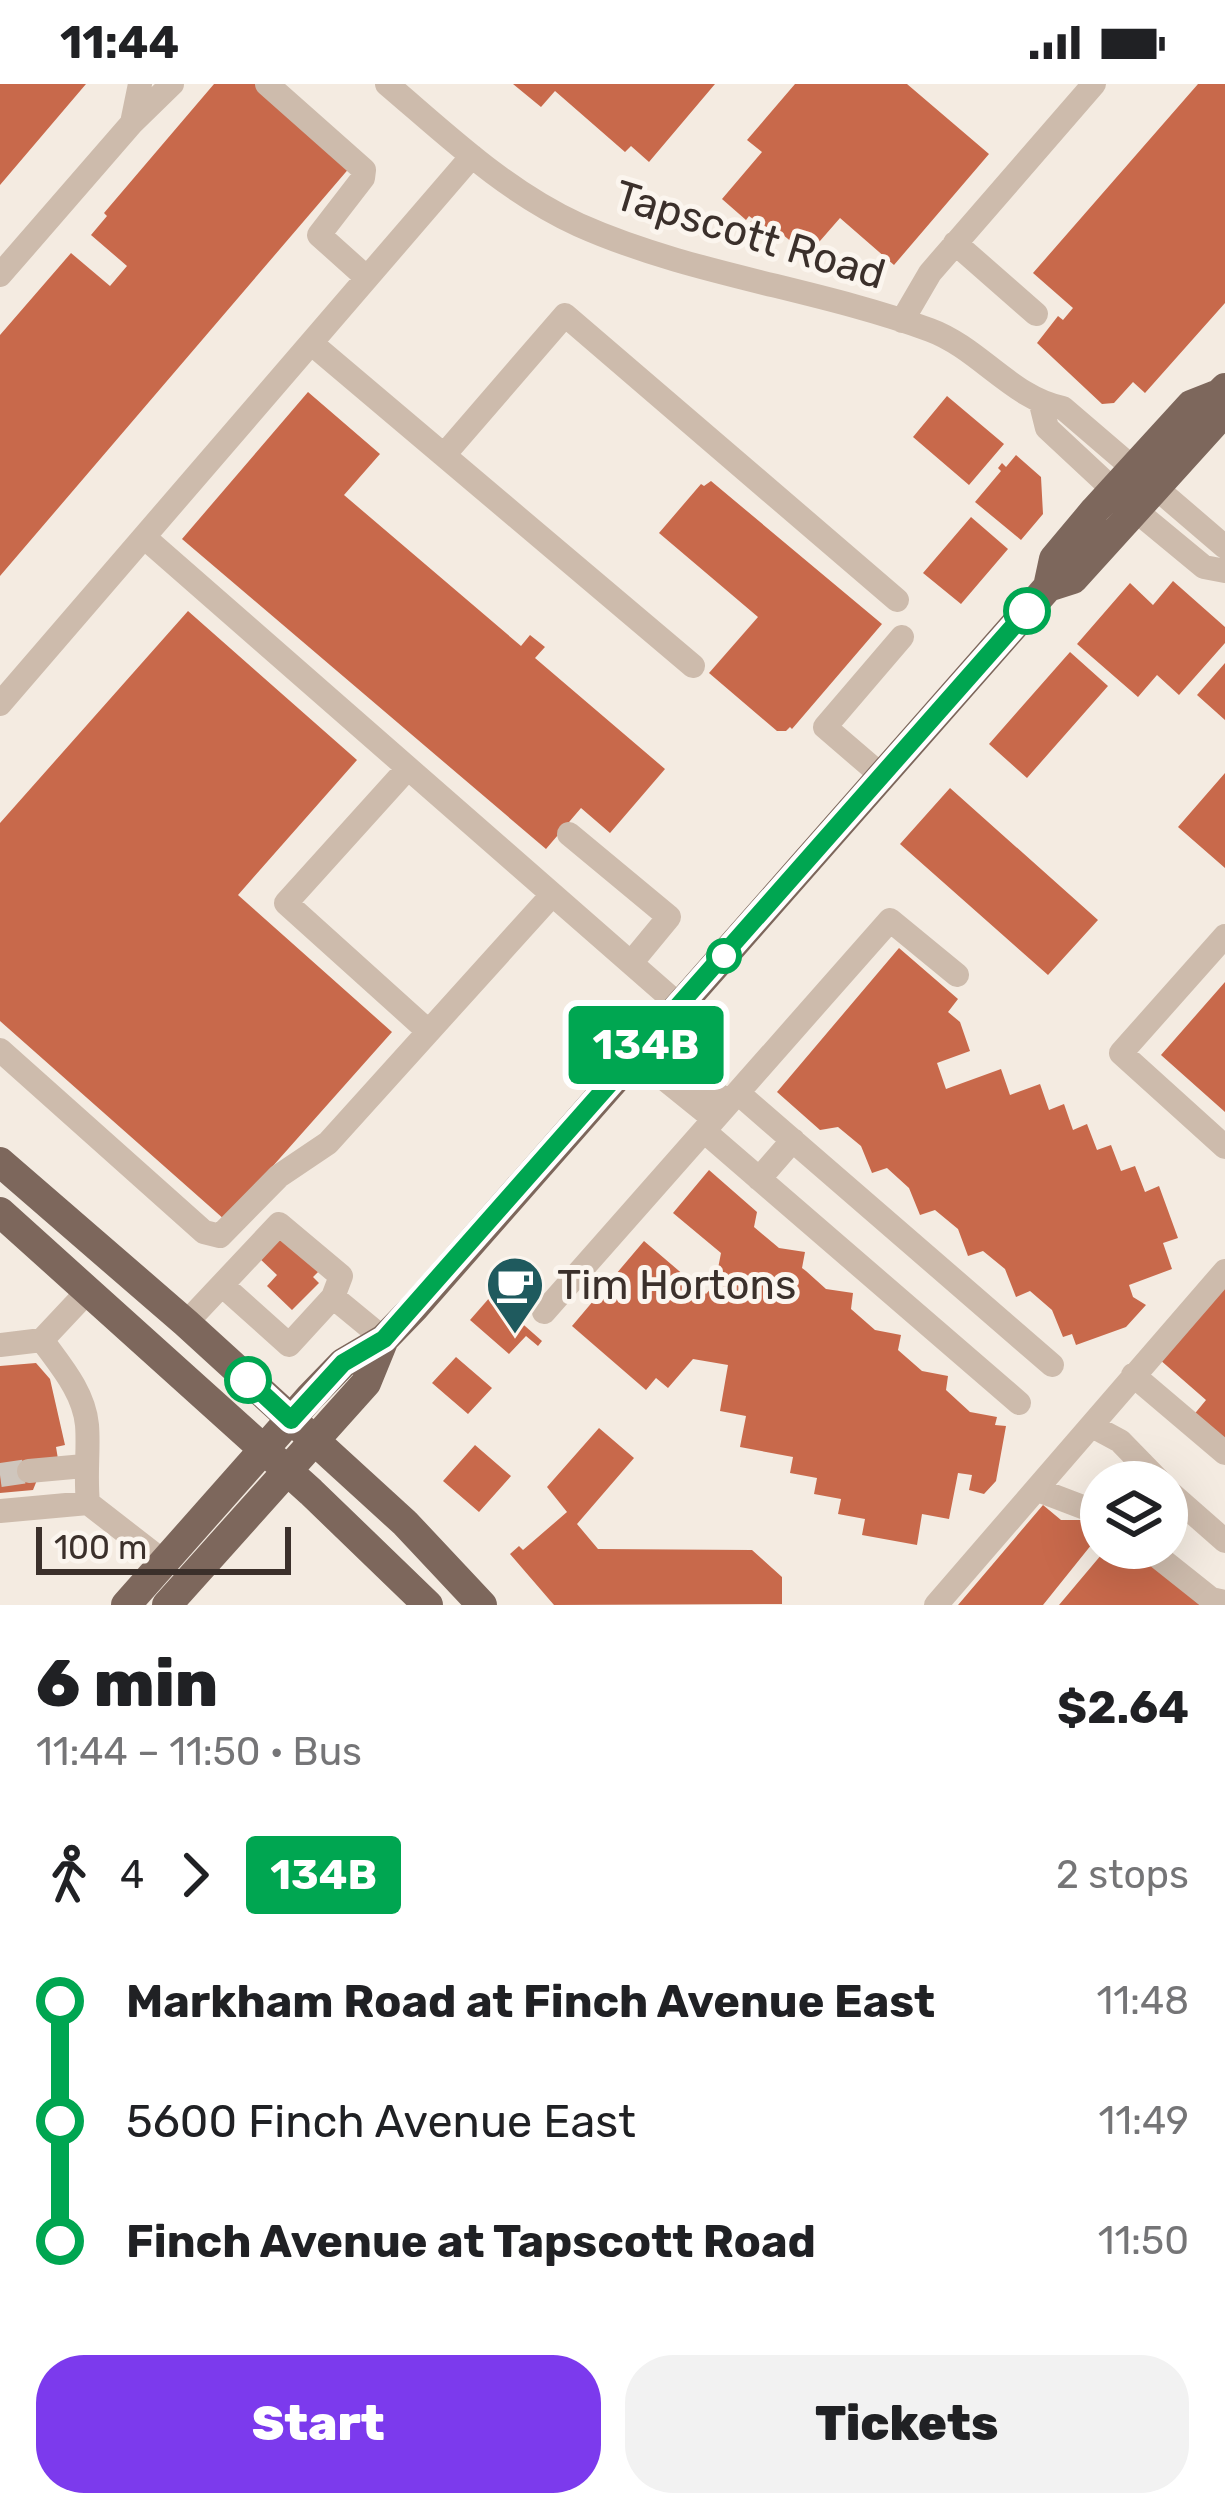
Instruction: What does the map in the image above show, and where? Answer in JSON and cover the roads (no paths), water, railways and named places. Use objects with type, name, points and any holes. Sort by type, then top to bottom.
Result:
[{"type":"main road","points":[[167,1605],[276,1462],[291,1420],[343,1363],[384,1339],[1048,587],[1054,559],[1135,489],[1191,405],[1222,391]]},
{"type":"main road","points":[[0,1162],[405,1523],[482,1605]]},
{"type":"main road","points":[[0,1212],[428,1605]]},
{"type":"main road","points":[[126,1605],[164,1562],[276,1462],[314,1442],[366,1383],[384,1339]]},
{"type":"street","points":[[132,123],[140,84]]},
{"type":"street","points":[[0,275],[132,123],[172,84]]},
{"type":"street","points":[[267,84],[364,170],[363,178],[319,235],[367,278]]},
{"type":"street","name":"Tapscott Road","points":[[387,84],[490,172],[577,224],[669,258],[835,300],[937,332],[1041,404],[1047,428],[1225,547]]},
{"type":"street","points":[[902,321],[930,272],[1094,84]]},
{"type":"street","points":[[0,704],[472,156]]},
{"type":"street","points":[[955,243],[1036,314]]},
{"type":"street","points":[[444,455],[565,315],[897,600]]},
{"type":"street","points":[[311,343],[693,666]]},
{"type":"street","name":"Tapscott Road","points":[[1135,489],[1204,567],[1225,571]]},
{"type":"street","points":[[144,537],[680,1006]]},
{"type":"street","points":[[882,776],[825,728],[902,637]]},
{"type":"street","points":[[408,768],[286,903],[428,1031]]},
{"type":"street","points":[[569,834],[669,917],[631,963]]},
{"type":"street","points":[[0,1050],[204,1232],[220,1236],[279,1176],[328,1142],[552,895]]},
{"type":"street","points":[[544,1312],[890,920],[957,975]]},
{"type":"street","points":[[1225,936],[1121,1053],[1225,1147]]},
{"type":"street","points":[[644,1047],[721,1112],[793,1140],[1052,1365]]},
{"type":"street","points":[[721,1112],[759,1179],[1019,1403]]},
{"type":"street","points":[[759,1179],[793,1140]]},
{"type":"street","points":[[185,1323],[279,1224],[341,1276],[333,1297],[289,1345],[222,1285]]},
{"type":"street","points":[[936,1605],[1225,1270]]},
{"type":"street","points":[[0,1345],[42,1340],[88,1291]]},
{"type":"street","points":[[333,1297],[384,1339]]},
{"type":"street","points":[[42,1340],[78,1391],[87,1424],[88,1502]]},
{"type":"street","points":[[1133,1375],[1225,1453]]},
{"type":"street","points":[[1094,1427],[1120,1441],[1140,1461]]},
{"type":"street","points":[[29,1471],[84,1466]]},
{"type":"street","points":[[1038,1490],[1080,1506]]},
{"type":"street","points":[[0,1511],[88,1502],[164,1562]]},
{"type":"street","points":[[1188,1508],[1225,1541]]},
{"type":"street","points":[[1173,1569],[1211,1599],[1225,1602]]},
{"type":"tunnel","points":[[0,1475],[29,1471]]},
{"type":"place","name":"Tim Hortons","points":[[515,1336]]}]
